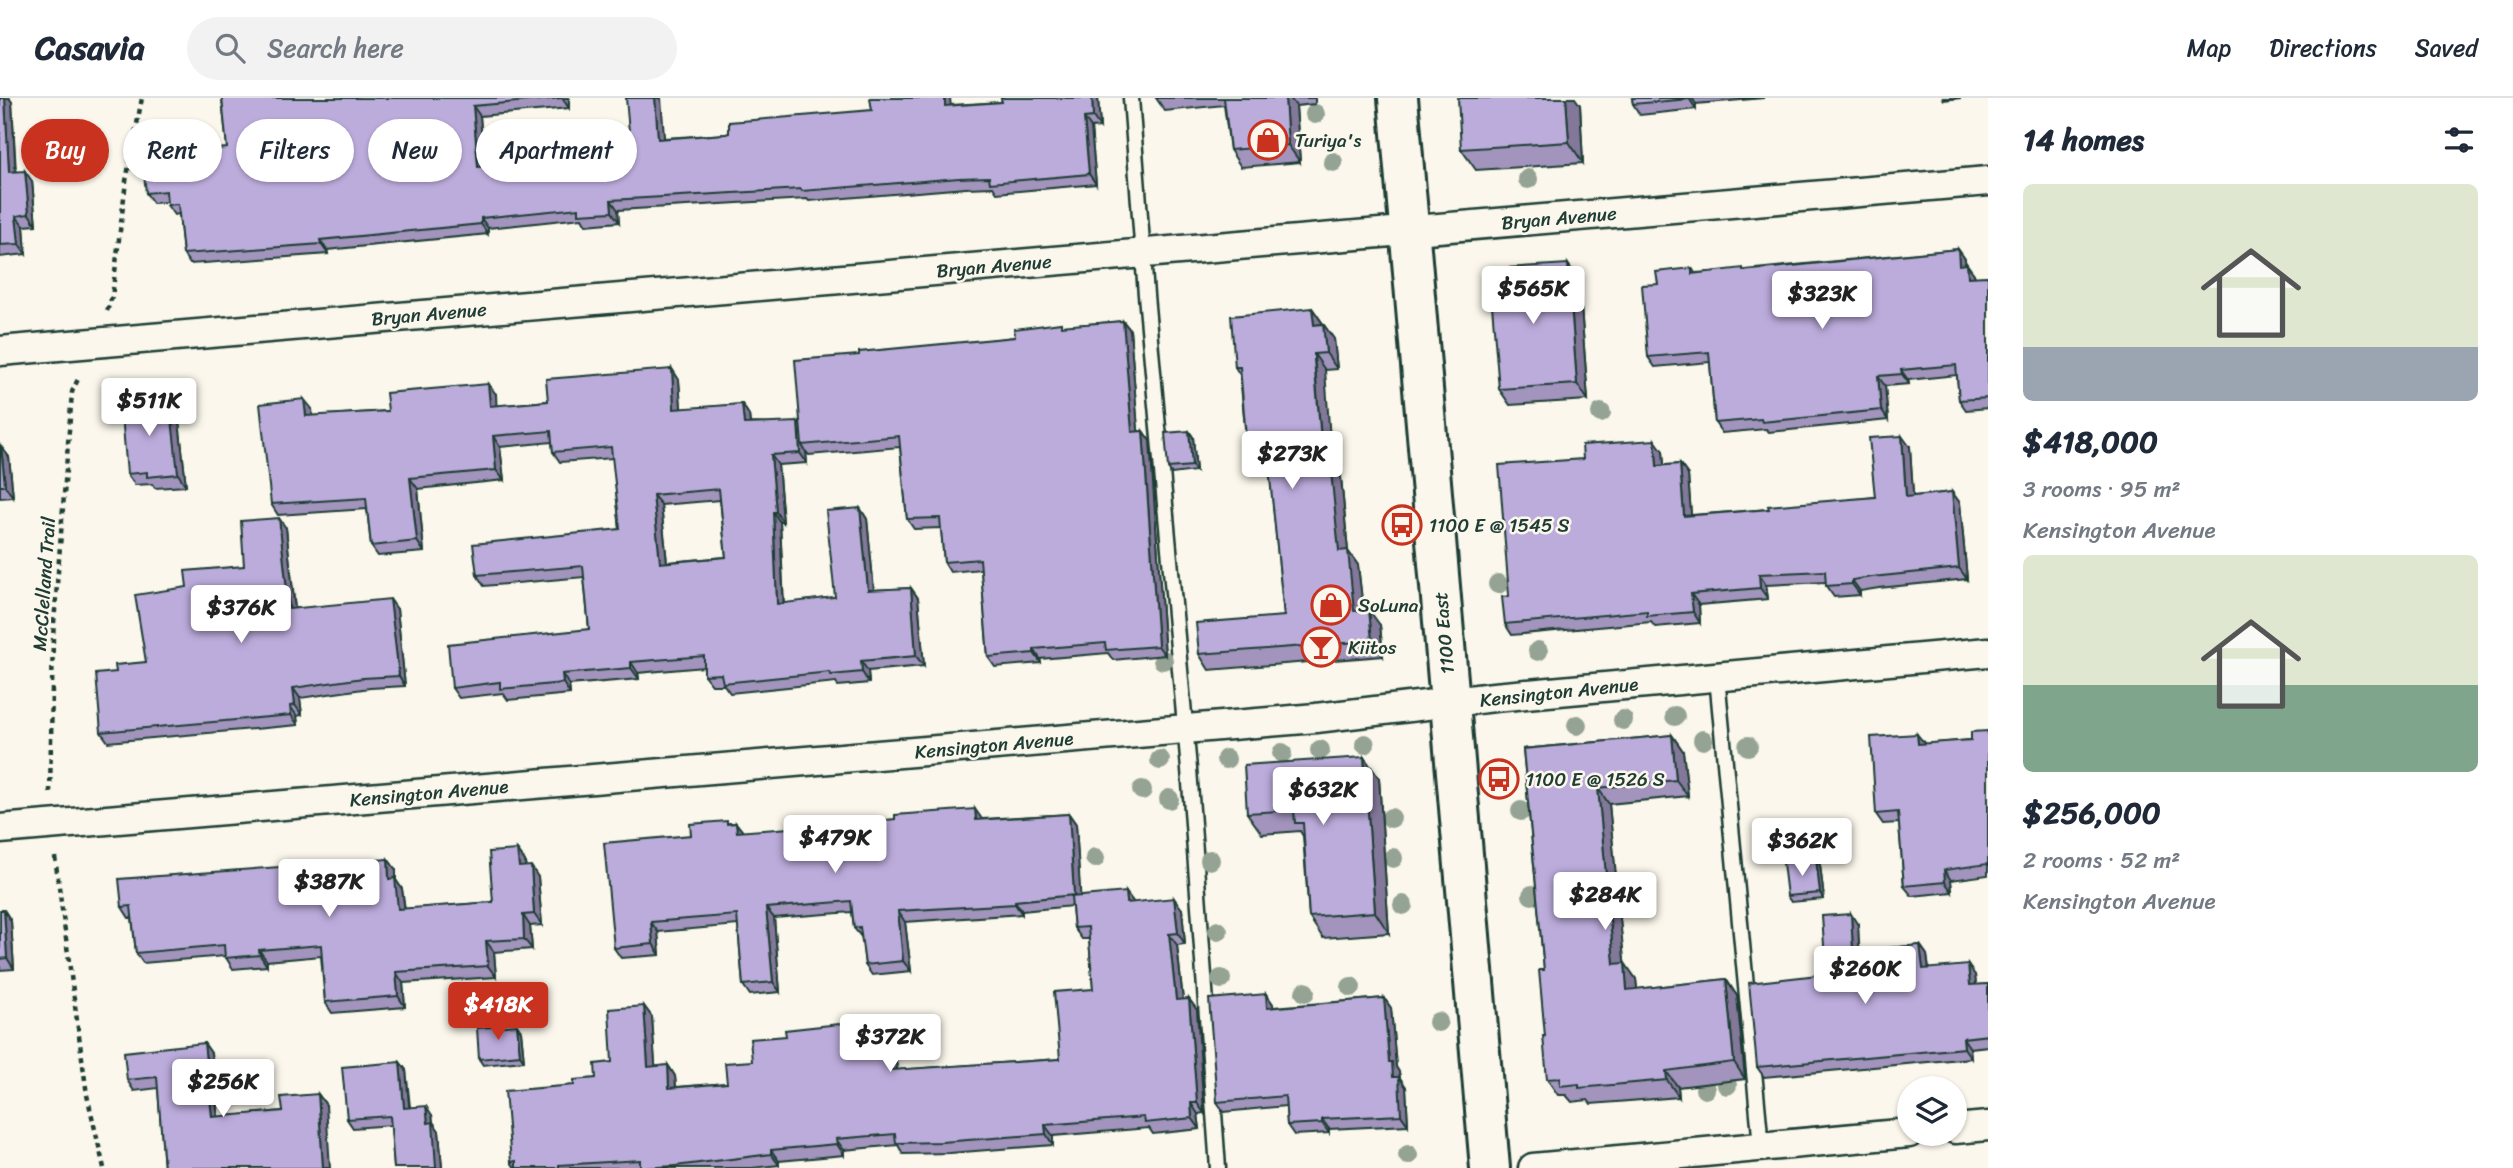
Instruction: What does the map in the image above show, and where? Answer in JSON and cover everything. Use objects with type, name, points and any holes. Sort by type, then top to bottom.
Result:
[{"type":"street","name":"1100 East","points":[[1398,98],[1490,1168]]},
{"type":"street","name":"Bryan Avenue","points":[[0,351],[1988,181]]},
{"type":"street","name":"Kensington Avenue","points":[[0,829],[1316,718],[1450,702],[1988,652]]},
{"type":"street","points":[[1967,1128],[1988,1126]]},
{"type":"street","points":[[1533,1168],[1897,1134]]},
{"type":"lane","points":[[1131,98],[1185,729],[1218,1168]]},
{"type":"lane","points":[[1717,677],[1761,1146]]},
{"type":"path","points":[[109,304],[126,181],[142,98]]},
{"type":"path","name":"McClelland Trail","points":[[50,790],[53,636],[72,392],[78,380]]},
{"type":"path","points":[[54,856],[87,1095],[104,1168]]},
{"type":"building","points":[[0,98],[5,98],[9,172],[21,171],[21,182],[26,182],[29,214],[16,216],[19,244],[0,245]]},
{"type":"building","points":[[222,98],[562,98],[473,106],[476,182],[637,182],[637,119],[628,119],[626,98],[655,98],[658,139],[726,134],[729,133],[729,122],[872,110],[870,98],[945,98],[945,106],[1002,102],[1001,98],[1092,98],[1093,117],[1084,118],[1089,174],[990,183],[989,177],[959,178],[802,191],[611,200],[612,212],[579,214],[579,208],[481,218],[481,224],[320,240],[321,244],[183,254],[178,204],[167,205],[166,191],[146,193],[145,182],[222,182],[222,148],[227,148]]},
{"type":"building","points":[[1224,98],[1285,98],[1288,145],[1230,150]]},
{"type":"building","points":[[1458,98],[1566,98],[1569,142],[1461,149]]},
{"type":"building","points":[[1632,98],[1689,98],[1689,99],[1633,104]]},
{"type":"building","points":[[1958,249],[1959,265],[1967,264],[1968,277],[1988,276],[1988,398],[1959,400],[1956,365],[1901,370],[1902,374],[1878,376],[1881,410],[1762,422],[1761,419],[1715,423],[1709,352],[1648,357],[1642,285],[1658,284],[1656,272],[1692,268],[1692,274],[1743,268],[1743,271]]},
{"type":"building","points":[[1568,264],[1577,384],[1499,389],[1489,269]]},
{"type":"building","points":[[1312,308],[1314,325],[1323,324],[1326,353],[1314,354],[1314,360],[1322,452],[1329,451],[1339,551],[1348,550],[1354,611],[1369,610],[1372,641],[1199,654],[1196,623],[1284,616],[1267,448],[1247,449],[1240,367],[1235,367],[1231,316]]},
{"type":"building","points":[[1123,321],[1132,432],[1143,431],[1158,646],[1106,650],[1105,643],[1034,649],[1034,653],[988,657],[980,559],[944,562],[940,518],[907,519],[899,436],[802,445],[795,360],[1015,337],[1014,329],[1061,323],[1061,326]]},
{"type":"building","points":[[672,369],[674,409],[742,404],[744,424],[798,422],[800,453],[771,455],[776,512],[773,512],[777,604],[835,597],[826,511],[860,508],[868,590],[911,588],[916,656],[861,661],[862,672],[831,675],[830,672],[723,683],[721,674],[704,675],[704,656],[631,662],[631,668],[562,674],[563,683],[500,689],[500,682],[452,688],[448,644],[589,629],[583,566],[477,575],[473,544],[620,529],[611,447],[553,452],[551,431],[493,436],[496,470],[410,478],[417,541],[371,546],[366,498],[271,504],[260,404],[304,399],[306,416],[388,411],[386,393],[488,384],[490,406],[548,401],[546,379]],"holes":[[[719,489],[726,557],[660,563],[653,495]]]},
{"type":"building","points":[[167,399],[167,410],[171,410],[178,474],[147,477],[147,472],[127,474],[121,403]]},
{"type":"building","points":[[1189,431],[1192,466],[1168,468],[1165,433]]},
{"type":"building","points":[[1902,436],[1906,497],[1952,492],[1959,568],[1872,577],[1852,580],[1852,584],[1826,586],[1825,571],[1759,574],[1760,588],[1691,594],[1693,612],[1647,616],[1647,611],[1505,624],[1502,597],[1509,596],[1499,465],[1583,459],[1582,445],[1655,440],[1657,466],[1680,464],[1684,516],[1875,497],[1869,438]]},
{"type":"building","points":[[1,446],[5,486],[0,486]]},
{"type":"building","points":[[279,518],[289,609],[390,599],[399,676],[293,688],[295,705],[290,706],[291,715],[101,732],[96,674],[116,672],[115,665],[146,662],[135,595],[187,587],[185,571],[244,566],[241,521]]},
{"type":"building","points":[[1988,731],[1988,864],[1944,870],[1945,882],[1904,886],[1898,812],[1876,814],[1871,737],[1917,734],[1918,744],[1971,740],[1971,732]]},
{"type":"building","points":[[1672,735],[1676,780],[1598,788],[1614,964],[1625,963],[1627,990],[1726,979],[1734,1062],[1666,1071],[1667,1080],[1579,1088],[1579,1084],[1560,1086],[1560,1078],[1547,1079],[1539,970],[1544,970],[1523,749]]},
{"type":"building","points":[[1364,757],[1375,912],[1309,917],[1303,823],[1295,823],[1294,810],[1247,813],[1244,765]]},
{"type":"building","points":[[975,809],[976,820],[1069,814],[1074,895],[1015,901],[1015,904],[898,911],[903,961],[865,965],[860,927],[854,928],[851,901],[766,908],[773,982],[743,985],[737,915],[651,922],[653,944],[614,948],[604,843],[691,835],[690,824],[727,821],[727,824],[736,823],[737,832],[867,822],[895,819],[895,815]]},
{"type":"building","points":[[517,850],[519,867],[531,866],[534,914],[523,915],[524,939],[486,941],[488,966],[396,972],[398,996],[325,1002],[321,945],[259,950],[260,955],[225,958],[224,945],[136,953],[131,906],[122,907],[119,879],[388,859],[389,879],[395,878],[398,909],[493,902],[489,852]]},
{"type":"building","points":[[1816,859],[1820,893],[1787,896],[1783,863]]},
{"type":"building","points":[[1126,892],[1127,903],[1174,898],[1178,933],[1169,934],[1176,1000],[1189,999],[1197,1103],[1191,1103],[1192,1118],[1145,1123],[1144,1117],[1045,1125],[1046,1134],[942,1142],[896,1143],[895,1134],[836,1139],[837,1144],[771,1150],[771,1154],[675,1166],[640,1168],[640,1160],[559,1165],[559,1168],[516,1168],[516,1161],[511,1162],[505,1091],[574,1085],[574,1080],[596,1078],[595,1064],[612,1062],[609,1009],[644,1006],[648,1067],[668,1065],[669,1088],[727,1083],[725,1063],[752,1061],[750,1039],[786,1036],[785,1030],[885,1019],[891,1070],[1060,1059],[1054,992],[1093,989],[1088,927],[1074,928],[1071,897]]},
{"type":"building","points":[[0,910],[4,910],[7,958],[0,959]]},
{"type":"building","points":[[1851,914],[1853,951],[1920,945],[1923,969],[1968,965],[1970,985],[1988,984],[1988,1035],[1963,1038],[1964,1048],[1757,1067],[1749,983],[1826,974],[1822,916]]},
{"type":"building","points":[[1266,994],[1267,1008],[1384,998],[1389,1062],[1392,1062],[1393,1077],[1399,1077],[1401,1115],[1322,1119],[1322,1123],[1287,1125],[1285,1096],[1217,1102],[1209,999]]},
{"type":"building","points":[[517,1025],[520,1055],[479,1059],[477,1028]]},
{"type":"building","points":[[204,1043],[212,1117],[283,1111],[281,1097],[318,1094],[323,1168],[164,1168],[157,1077],[127,1080],[124,1052]]},
{"type":"building","points":[[400,1062],[404,1108],[426,1106],[428,1123],[433,1122],[436,1168],[394,1168],[390,1116],[347,1119],[342,1067]]},
{"type":"place","name":"Turiya's","points":[[1268,140]]},
{"type":"place","name":"1100 E @ 1545 S","points":[[1402,525]]},
{"type":"place","name":"SoLuna","points":[[1331,605]]},
{"type":"place","name":"Kiitos","points":[[1321,647]]},
{"type":"place","name":"1100 E @ 1526 S","points":[[1499,779]]}]
